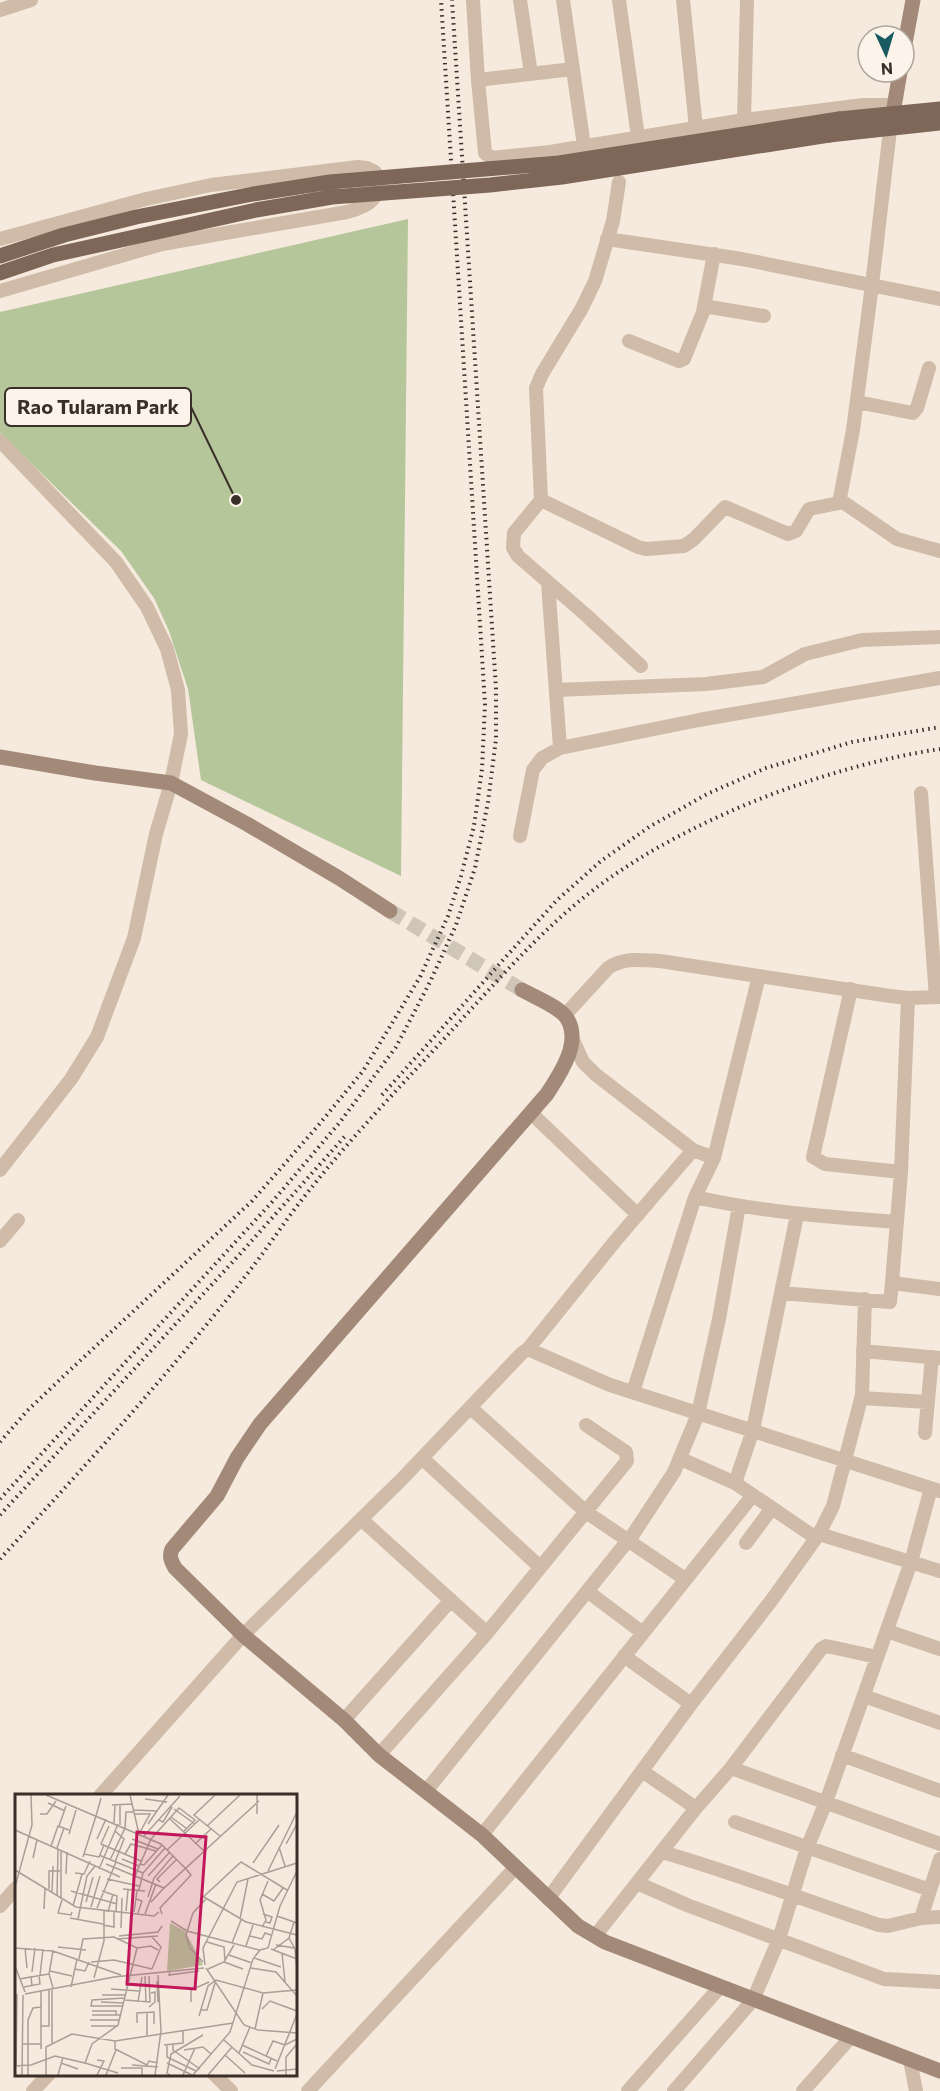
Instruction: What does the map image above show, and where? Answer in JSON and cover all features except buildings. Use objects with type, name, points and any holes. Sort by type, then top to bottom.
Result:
[{"type":"main road","points":[[0,256],[64,235],[136,217],[253,194],[330,182],[559,163],[839,119],[892,117],[940,110]]},
{"type":"main road","points":[[0,273],[52,255],[256,210],[332,197],[562,177],[858,131],[892,117],[940,123]]},
{"type":"street","points":[[6,6],[32,0]]},
{"type":"street","points":[[473,0],[485,153],[495,159],[744,120],[863,105],[892,117]]},
{"type":"street","points":[[520,0],[531,74]]},
{"type":"street","points":[[563,0],[584,146]]},
{"type":"street","points":[[619,0],[638,137]]},
{"type":"street","points":[[683,0],[696,128]]},
{"type":"street","points":[[744,120],[747,0]]},
{"type":"street","points":[[909,24],[913,0]]},
{"type":"street","points":[[478,80],[573,69]]},
{"type":"street","points":[[541,500],[646,549],[677,548],[688,544],[725,507],[789,534],[796,531],[809,509],[836,504],[840,500],[857,402],[898,84]]},
{"type":"street","points":[[0,239],[125,204],[211,185],[358,167],[375,172],[379,184],[375,199],[361,208],[347,212],[162,244],[0,291]]},
{"type":"street","points":[[619,182],[616,209],[600,267],[591,290],[538,381],[536,388],[541,500],[514,533],[512,541],[518,556],[641,666]]},
{"type":"street","points":[[607,239],[714,254],[940,299]]},
{"type":"street","points":[[629,341],[682,361],[694,337],[704,306],[714,254]]},
{"type":"street","points":[[704,306],[764,316]]},
{"type":"street","points":[[857,402],[913,412],[917,408],[929,368]]},
{"type":"street","points":[[0,441],[116,561],[147,607],[166,650],[178,690],[181,734],[171,783],[156,834],[134,939],[97,1037],[71,1078],[0,1170]]},
{"type":"street","points":[[840,500],[897,539],[940,551]]},
{"type":"street","points":[[548,582],[560,748]]},
{"type":"street","points":[[556,690],[706,684],[763,677],[805,654],[862,640],[940,637]]},
{"type":"street","points":[[520,836],[533,770],[542,758],[560,748],[699,720],[940,678]]},
{"type":"street","points":[[0,757],[171,783],[247,824],[390,911]]},
{"type":"street","points":[[565,1015],[608,968],[632,959],[660,961],[908,998],[938,997],[934,898],[921,793]]},
{"type":"street","points":[[633,1392],[694,1197],[714,1158],[759,976]]},
{"type":"street","points":[[851,989],[813,1157],[825,1164],[901,1172]]},
{"type":"street","points":[[522,990],[565,1015],[583,1062],[595,1074],[693,1150],[714,1158]]},
{"type":"street","points":[[781,1293],[890,1302],[901,1172],[908,998]]},
{"type":"street","points":[[572,1038],[567,1058],[547,1094],[260,1424],[237,1458],[217,1496],[172,1549],[170,1557],[175,1568],[243,1635],[344,1720],[379,1755],[482,1835],[578,1926],[605,1942],[940,2071]]},
{"type":"street","points":[[531,1113],[638,1215]]},
{"type":"street","points":[[102,1794],[243,1635],[422,1458],[528,1349],[693,1150]]},
{"type":"street","points":[[694,1197],[797,1215],[897,1222]]},
{"type":"street","points":[[426,1791],[627,1541],[675,1472],[698,1414],[719,1319],[739,1206]]},
{"type":"street","points":[[735,1483],[753,1430],[797,1215]]},
{"type":"street","points":[[0,1241],[18,1220]]},
{"type":"street","points":[[892,1283],[940,1289]]},
{"type":"street","points":[[548,1899],[818,1536],[832,1506],[861,1398],[865,1299]]},
{"type":"street","points":[[528,1349],[610,1385],[936,1490],[878,1658],[807,1848],[779,1940],[753,2000],[674,2091]]},
{"type":"street","points":[[863,1351],[936,1357],[925,1433]]},
{"type":"street","points":[[861,1398],[928,1402]]},
{"type":"street","points":[[471,1408],[586,1512],[685,1579]]},
{"type":"street","points":[[379,1755],[487,1633],[622,1467],[628,1456],[586,1425]]},
{"type":"street","points":[[422,1458],[540,1567]]},
{"type":"street","points":[[681,1459],[735,1483],[818,1536],[940,1571]]},
{"type":"street","points":[[482,1835],[753,1495]]},
{"type":"street","points":[[747,1543],[772,1508]]},
{"type":"street","points":[[361,1519],[487,1633]]},
{"type":"street","points":[[587,1592],[643,1632]]},
{"type":"street","points":[[344,1720],[451,1600]]},
{"type":"street","points":[[887,1631],[940,1649]]},
{"type":"street","points":[[595,1936],[730,1768],[821,1649],[831,1647],[878,1658]]},
{"type":"street","points":[[624,1656],[691,1704]]},
{"type":"street","points":[[864,1696],[940,1723]]},
{"type":"street","points":[[842,1755],[940,1791]]},
{"type":"street","points":[[730,1768],[940,1844]]},
{"type":"street","points":[[642,1771],[696,1808]]},
{"type":"street","points":[[735,1822],[930,1890]]},
{"type":"street","points":[[662,1852],[712,1866],[791,1896],[879,1924],[894,1925],[921,1918],[940,1917]]},
{"type":"street","points":[[921,1918],[940,1859]]},
{"type":"street","points":[[308,2091],[515,1868]]},
{"type":"street","points":[[637,1883],[884,1979],[940,1982]]},
{"type":"street","points":[[0,1906],[15,1889]]},
{"type":"street","points":[[628,2091],[720,1987]]},
{"type":"street","points":[[803,2091],[850,2038]]},
{"type":"street","points":[[910,2060],[912,2087]]},
{"type":"street","points":[[33,2091],[47,2076]]},
{"type":"street","points":[[216,2076],[231,2091]]},
{"type":"green space","points":[[408,219],[401,876],[201,780],[188,689],[169,631],[154,598],[121,551],[0,433],[0,312]]},
{"type":"tunnel","points":[[390,911],[522,990]]},
{"type":"railway","points":[[0,1442],[27,1411],[252,1201],[363,1071],[420,977],[448,916],[461,876],[474,826],[482,769],[485,704],[441,0]]},
{"type":"railway","points":[[0,1499],[272,1202],[340,1122],[396,1047],[430,982],[456,925],[475,868],[488,802],[496,739],[496,689],[452,0]]},
{"type":"railway","points":[[382,1095],[556,901],[601,861],[649,827],[707,794],[766,768],[852,742],[940,727]]},
{"type":"railway","points":[[0,1559],[188,1347],[340,1154],[506,971],[563,915],[604,882],[640,858],[721,815],[809,781],[897,757],[940,749]]},
{"type":"railway","points":[[0,1515],[346,1135]]},
{"type":"place","name":"Rao Tularam Park","points":[[236,500]]}]
